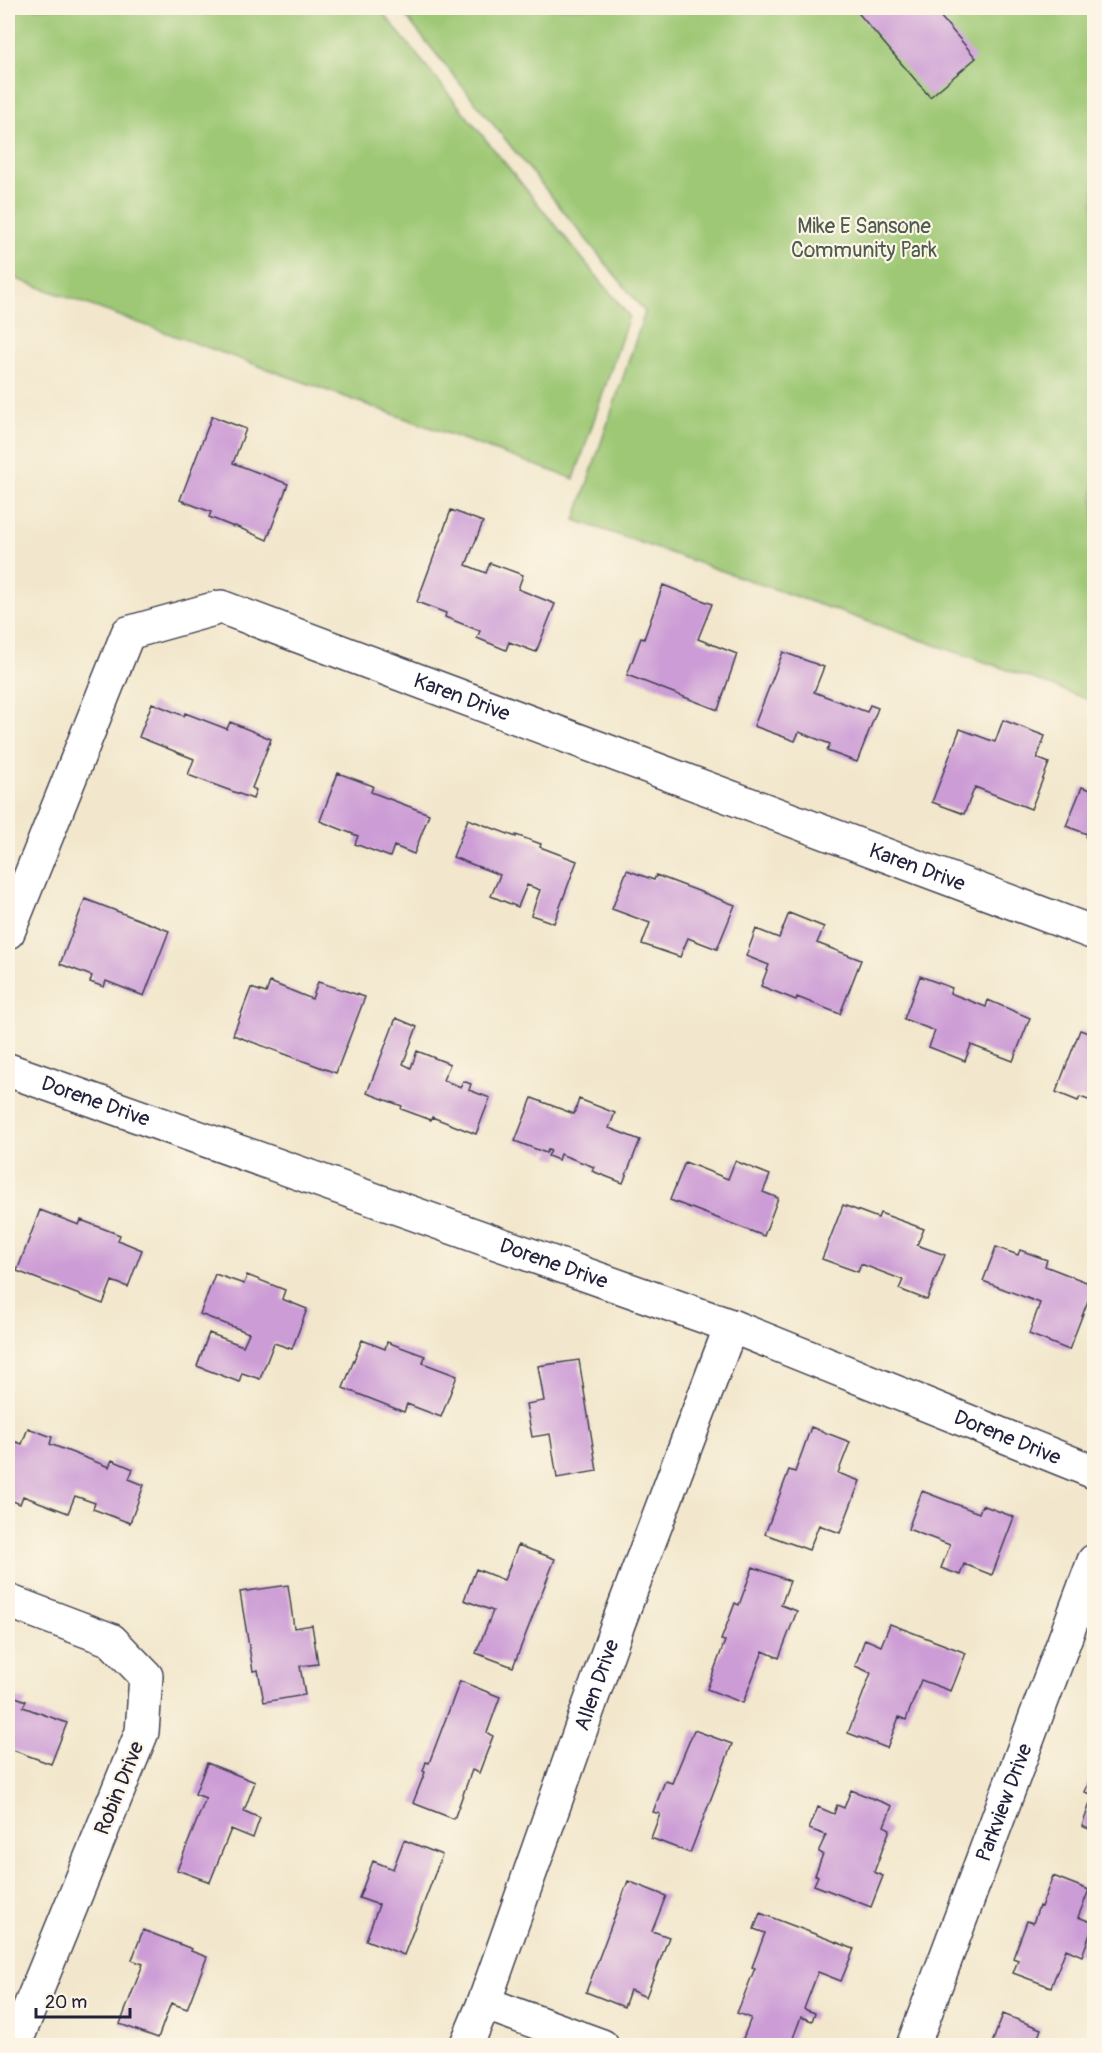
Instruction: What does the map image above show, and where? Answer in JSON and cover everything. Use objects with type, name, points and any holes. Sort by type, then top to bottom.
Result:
[{"type":"street","name":"Karen Drive","points":[[8,932],[129,633],[221,607],[1095,933]]},
{"type":"street","name":"Dorene Drive","points":[[8,1070],[731,1326],[1095,1472]]},
{"type":"street","name":"Allen Drive","points":[[466,2046],[484,2003],[618,1624],[731,1326]]},
{"type":"street","name":"Parkview Drive","points":[[913,2046],[1095,1561]]},
{"type":"street","name":"Robin Drive","points":[[8,1601],[111,1640],[146,1676],[142,1732],[14,2046]]},
{"type":"street","points":[[484,2003],[602,2046]]},
{"type":"green space","points":[[8,8],[379,8],[629,316],[574,479],[8,276]]},
{"type":"green space","name":"Mike E Sansone Community Park","points":[[399,8],[1094,8],[1094,702],[1031,678],[575,520],[645,312]]},
{"type":"building","points":[[854,8],[933,8],[976,58],[930,97]]},
{"type":"building","points":[[212,416],[246,429],[233,463],[288,484],[267,540],[209,517],[211,512],[180,500]]},
{"type":"building","points":[[451,510],[483,522],[466,565],[486,573],[490,563],[523,575],[518,589],[555,604],[536,652],[509,642],[506,650],[477,638],[480,631],[445,617],[446,613],[417,602]]},
{"type":"building","points":[[663,585],[712,604],[698,639],[737,654],[718,710],[627,675],[641,638],[644,639]]},
{"type":"building","points":[[783,652],[824,667],[814,692],[867,712],[870,705],[878,708],[857,762],[827,751],[830,744],[799,732],[795,741],[754,726]]},
{"type":"building","points":[[152,703],[184,716],[185,713],[227,729],[230,722],[271,739],[252,788],[256,790],[253,799],[188,775],[194,759],[139,737]]},
{"type":"building","points":[[1003,720],[1045,736],[1037,758],[1049,763],[1031,809],[975,787],[964,814],[932,802],[960,729],[995,742]]},
{"type":"building","points":[[338,773],[373,786],[371,792],[429,814],[414,854],[394,846],[390,857],[355,844],[358,836],[320,821]]},
{"type":"building","points":[[1082,787],[1094,791],[1094,841],[1086,837],[1087,834],[1066,826]]},
{"type":"building","points":[[468,819],[541,844],[540,847],[577,861],[554,923],[531,915],[540,890],[527,885],[518,907],[491,896],[500,875],[453,857]]},
{"type":"building","points":[[627,870],[654,880],[656,875],[735,905],[717,949],[688,938],[680,957],[642,944],[650,923],[612,909]]},
{"type":"building","points":[[85,899],[169,931],[144,996],[106,981],[104,987],[90,982],[92,976],[60,964]]},
{"type":"building","points":[[789,913],[824,927],[817,943],[861,960],[840,1014],[761,986],[769,965],[746,956],[756,929],[779,938]]},
{"type":"building","points":[[920,976],[952,988],[950,993],[986,1007],[988,1000],[1030,1018],[1013,1061],[971,1045],[965,1061],[929,1047],[935,1031],[904,1019]]},
{"type":"building","points":[[270,982],[312,999],[318,982],[365,997],[336,1073],[233,1035],[251,988],[266,993]]},
{"type":"building","points":[[396,1018],[417,1027],[403,1064],[411,1068],[417,1051],[450,1064],[443,1080],[461,1087],[463,1081],[471,1084],[469,1090],[490,1098],[476,1134],[432,1117],[431,1120],[401,1109],[402,1106],[367,1093]]},
{"type":"building","points":[[1080,1030],[1094,1035],[1094,1102],[1080,1097],[1078,1101],[1056,1092]]},
{"type":"building","points":[[532,1098],[574,1114],[579,1099],[615,1113],[609,1128],[640,1140],[623,1183],[592,1171],[594,1167],[560,1154],[558,1160],[548,1156],[551,1151],[548,1150],[546,1153],[515,1141]]},
{"type":"building","points":[[735,1161],[770,1175],[763,1192],[778,1198],[764,1236],[670,1200],[685,1162],[728,1179]]},
{"type":"building","points":[[843,1205],[878,1218],[880,1213],[924,1229],[917,1245],[945,1255],[927,1300],[899,1289],[903,1280],[861,1264],[858,1272],[822,1259]]},
{"type":"building","points":[[40,1210],[79,1225],[81,1220],[120,1235],[118,1240],[142,1250],[128,1287],[112,1281],[103,1304],[17,1271]]},
{"type":"building","points":[[996,1247],[1018,1255],[1020,1250],[1047,1260],[1045,1266],[1094,1285],[1069,1350],[1029,1334],[1040,1303],[983,1281]]},
{"type":"building","points":[[215,1274],[244,1284],[247,1275],[285,1290],[282,1299],[307,1309],[292,1349],[274,1343],[260,1379],[242,1373],[239,1382],[197,1366],[209,1333],[243,1346],[249,1333],[200,1314]]},
{"type":"building","points":[[362,1340],[385,1349],[387,1342],[425,1356],[423,1363],[457,1376],[441,1417],[407,1404],[404,1412],[343,1388]]},
{"type":"building","points":[[579,1360],[597,1471],[557,1478],[550,1434],[532,1437],[526,1404],[544,1401],[538,1366]]},
{"type":"building","points":[[811,1427],[850,1442],[838,1473],[860,1481],[840,1533],[819,1525],[809,1550],[765,1534],[789,1470],[795,1472]]},
{"type":"building","points":[[28,1428],[52,1437],[50,1444],[109,1467],[112,1460],[133,1469],[129,1479],[144,1485],[130,1523],[93,1509],[95,1503],[75,1496],[68,1513],[23,1496],[20,1504],[8,1499],[8,1439],[22,1444]]},
{"type":"building","points":[[922,1491],[979,1513],[982,1505],[1014,1517],[992,1575],[964,1564],[960,1575],[941,1568],[950,1545],[908,1529]]},
{"type":"building","points":[[518,1545],[555,1559],[513,1667],[476,1653],[493,1611],[464,1600],[476,1569],[504,1580]]},
{"type":"building","points":[[753,1567],[790,1581],[781,1605],[797,1611],[779,1658],[763,1651],[743,1703],[707,1689],[725,1641],[721,1640],[735,1603],[739,1605]]},
{"type":"building","points":[[288,1585],[294,1628],[312,1625],[318,1664],[300,1666],[305,1695],[264,1702],[258,1670],[253,1671],[240,1592]]},
{"type":"building","points":[[890,1624],[966,1653],[951,1691],[921,1680],[906,1720],[899,1717],[887,1748],[848,1733],[871,1673],[855,1666],[865,1639],[881,1646]]},
{"type":"building","points":[[460,1681],[500,1697],[487,1733],[493,1736],[479,1773],[472,1770],[454,1819],[413,1803],[425,1772],[423,1771],[426,1762],[429,1763]]},
{"type":"building","points":[[8,1694],[26,1701],[23,1707],[67,1723],[51,1764],[10,1749],[8,1756]]},
{"type":"building","points":[[694,1730],[732,1744],[690,1853],[651,1838],[660,1814],[653,1812],[665,1781],[672,1783]]},
{"type":"building","points":[[207,1763],[255,1782],[244,1811],[260,1818],[253,1838],[231,1829],[210,1882],[177,1870],[206,1798],[195,1794]]},
{"type":"building","points":[[1094,1768],[1094,1831],[1082,1826],[1093,1795],[1085,1792]]},
{"type":"building","points":[[851,1790],[892,1806],[884,1826],[890,1829],[874,1872],[883,1876],[871,1907],[814,1885],[818,1876],[815,1875],[823,1854],[819,1850],[826,1835],[809,1829],[818,1807],[834,1814],[837,1805],[844,1808]]},
{"type":"building","points":[[404,1840],[442,1855],[404,1955],[366,1940],[379,1905],[359,1898],[373,1861],[393,1869]]},
{"type":"building","points":[[1053,1876],[1089,1890],[1078,1917],[1094,1923],[1082,1956],[1066,1949],[1051,1987],[1013,1973],[1018,1960],[1013,1958],[1027,1921],[1033,1923]]},
{"type":"building","points":[[628,1881],[666,1896],[652,1931],[669,1937],[646,1997],[630,1990],[624,2007],[586,1992]]},
{"type":"building","points":[[760,1913],[854,1949],[841,1981],[818,1972],[804,2009],[815,2013],[812,2021],[801,2017],[790,2046],[740,2046],[751,2018],[737,2013],[755,1968],[752,1967],[765,1933],[754,1929]]},
{"type":"building","points":[[143,1930],[207,1957],[187,2009],[171,2003],[158,2038],[120,2024],[143,1964],[132,1960]]},
{"type":"building","points":[[1003,2014],[1041,2029],[1035,2046],[991,2046]]}]
